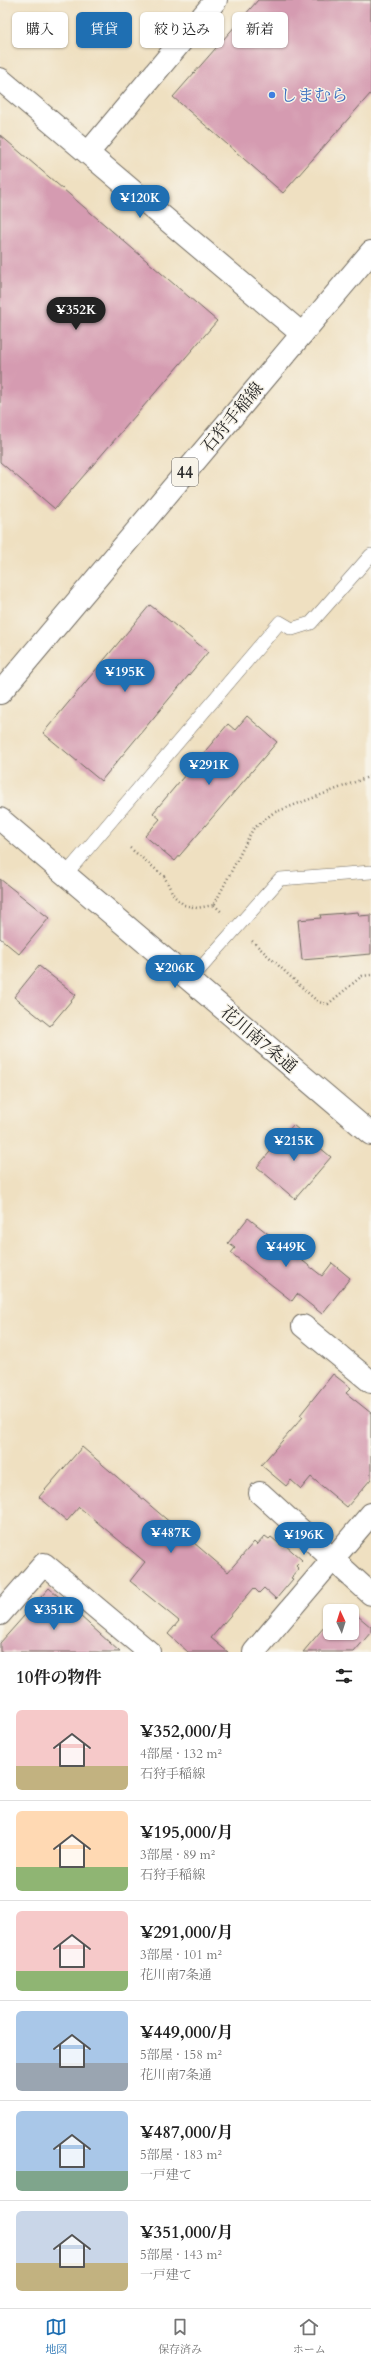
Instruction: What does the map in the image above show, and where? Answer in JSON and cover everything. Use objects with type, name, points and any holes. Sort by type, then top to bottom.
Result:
[{"type":"street","points":[[88,153],[216,0]]},
{"type":"street","points":[[0,78],[302,334]]},
{"type":"street","name":"石狩手稲線","points":[[0,693],[371,252]]},
{"type":"street","name":"花川南7条通","points":[[0,819],[371,1134]]},
{"type":"street","points":[[304,1326],[371,1382]]},
{"type":"street","points":[[260,1493],[371,1594]]},
{"type":"street","points":[[254,1652],[371,1514]]},
{"type":"street","points":[[0,1614],[44,1564],[149,1652]]},
{"type":"lane","points":[[66,874],[280,622],[292,629],[311,623],[371,555]]},
{"type":"lane","points":[[190,980],[280,879],[371,872]]},
{"type":"path","points":[[130,848],[164,876],[174,896],[184,905],[197,908],[214,904],[253,829],[273,813],[371,776]]},
{"type":"path","points":[[237,927],[318,1002],[328,1004],[362,976],[371,975]]},
{"type":"building","name":"しまむら","points":[[258,0],[371,0],[371,93],[283,193],[173,97],[216,48],[224,48],[224,39],[232,30],[232,48],[288,48],[288,12],[247,12]]},
{"type":"building","points":[[0,135],[217,321],[55,509],[0,462]]},
{"type":"building","points":[[150,605],[208,652],[101,781],[43,733]]},
{"type":"building","points":[[247,716],[277,742],[175,861],[145,836],[160,819],[153,813],[228,724],[235,730]]},
{"type":"building","points":[[0,879],[49,918],[19,954],[0,938]]},
{"type":"building","points":[[358,912],[359,916],[371,915],[371,954],[302,960],[298,920],[321,918],[320,915]]},
{"type":"building","points":[[39,966],[76,995],[50,1026],[14,997]]},
{"type":"building","points":[[293,1125],[331,1157],[295,1199],[257,1167]]},
{"type":"building","points":[[248,1218],[322,1276],[332,1263],[350,1278],[322,1314],[297,1294],[292,1301],[231,1253],[235,1248],[228,1243]]},
{"type":"building","points":[[333,1374],[351,1388],[346,1393],[371,1413],[371,1479],[347,1507],[311,1477],[301,1489],[291,1480],[286,1486],[261,1465],[303,1417],[300,1415]]},
{"type":"building","points":[[82,1447],[228,1572],[254,1542],[257,1545],[265,1536],[269,1539],[271,1537],[282,1546],[284,1544],[302,1560],[296,1566],[299,1569],[291,1578],[293,1579],[276,1599],[264,1588],[259,1593],[254,1588],[211,1638],[228,1652],[188,1652],[168,1634],[179,1621],[130,1581],[145,1562],[79,1507],[67,1521],[39,1497]]},
{"type":"building","points":[[49,1588],[120,1652],[0,1652],[0,1643]]},
{"type":"building","points":[[359,1617],[371,1627],[371,1632],[354,1652],[303,1652],[323,1628],[323,1640],[359,1640]]},
{"type":"place","name":"しまむら","points":[[272,95]]}]
